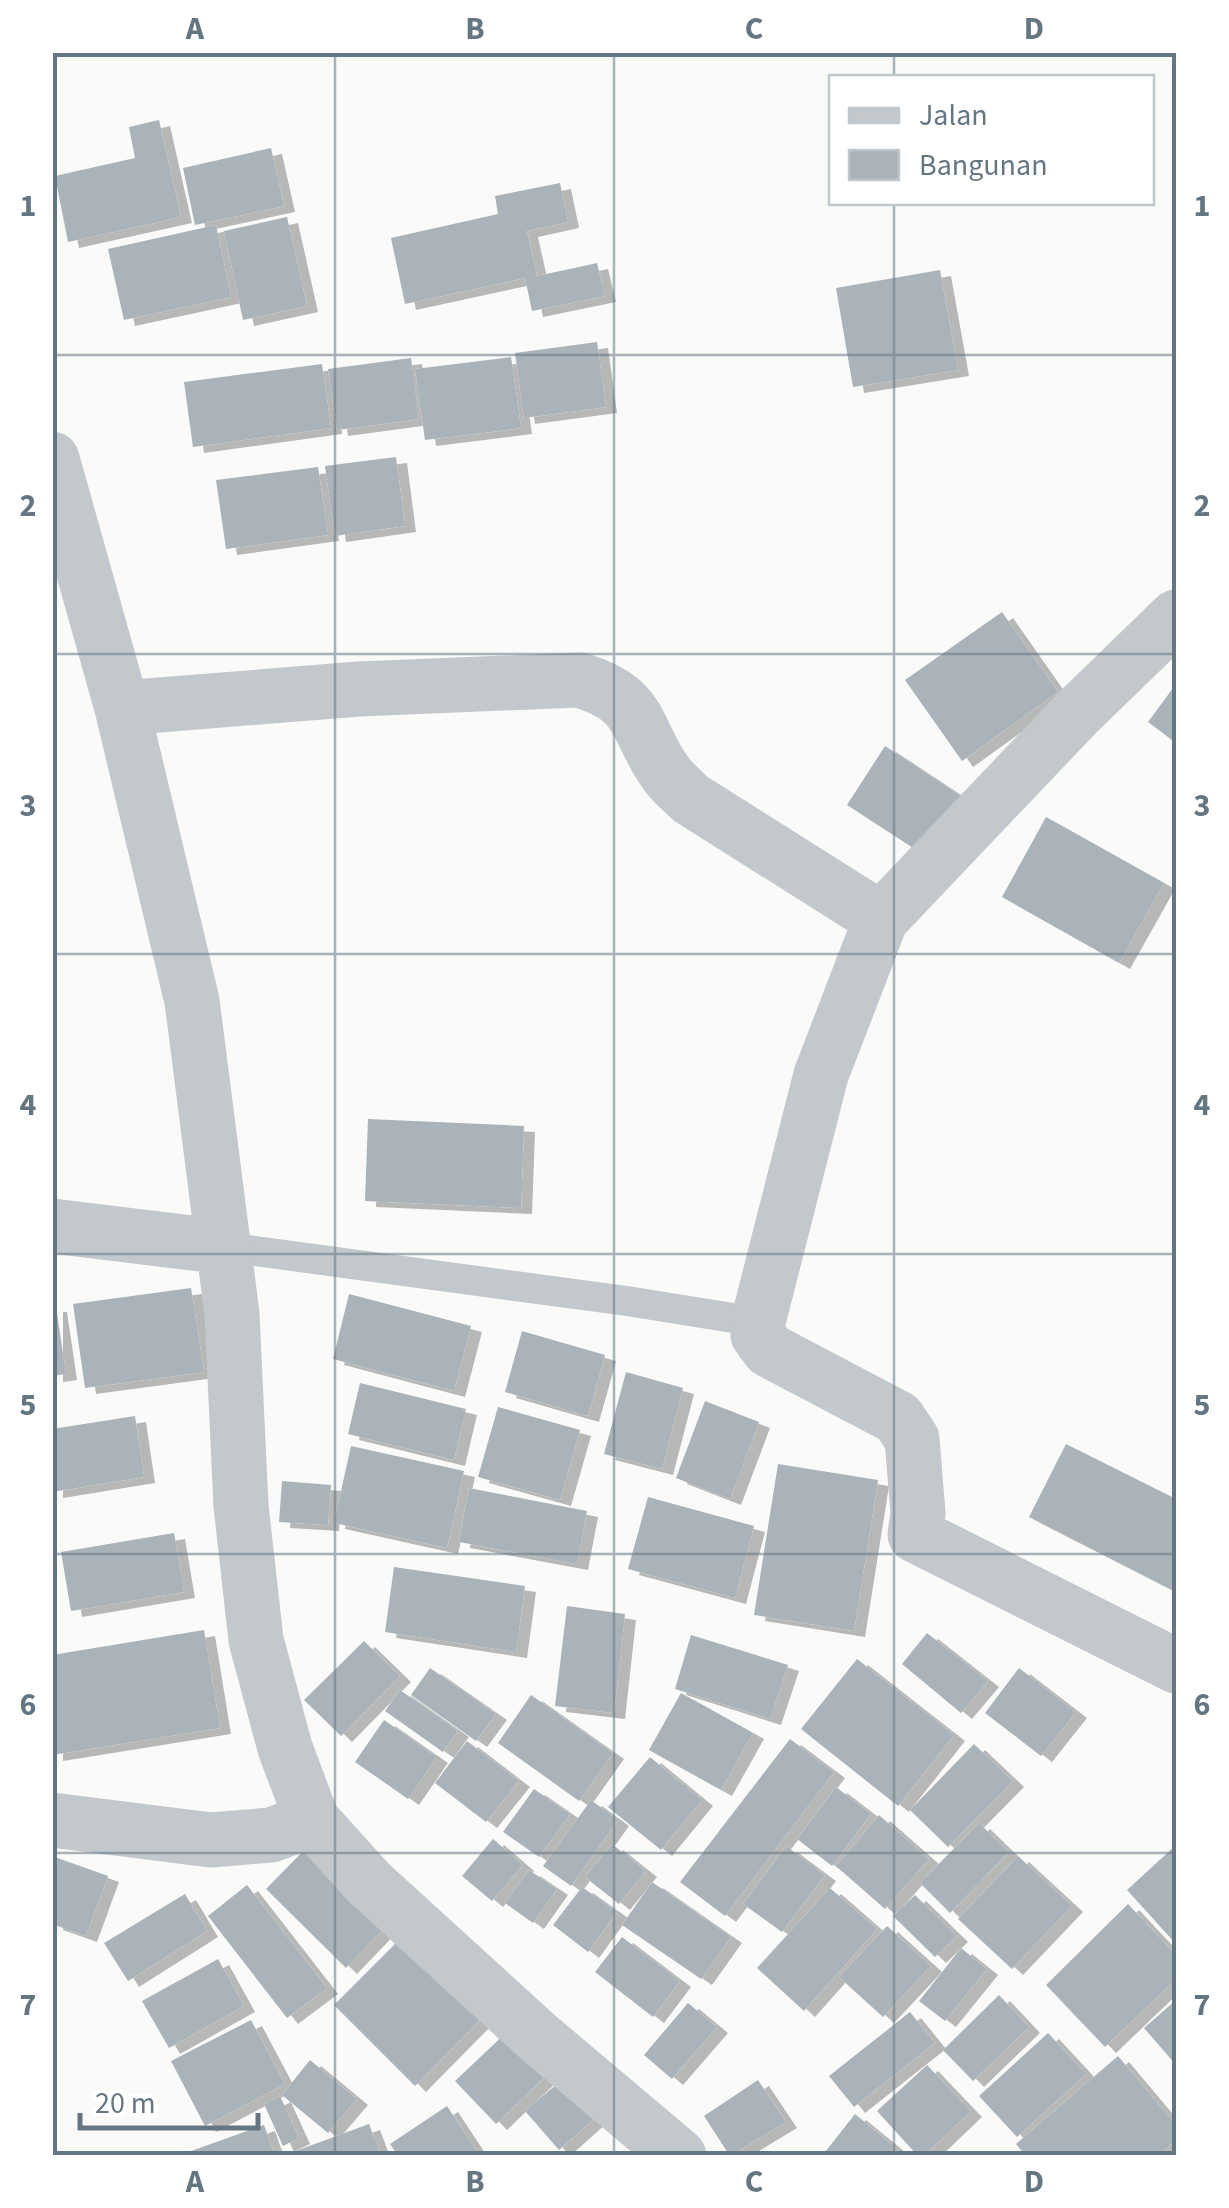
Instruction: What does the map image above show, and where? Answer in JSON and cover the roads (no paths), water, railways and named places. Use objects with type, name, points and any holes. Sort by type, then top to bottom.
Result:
[{"type":"street","points":[[56,487],[122,708],[192,1000],[232,1314],[241,1506],[256,1640],[285,1748],[312,1820],[368,1883],[538,2038],[678,2156]]},
{"type":"street","points":[[1176,619],[1076,714],[881,919],[821,1075],[758,1322],[758,1335],[769,1350],[898,1418],[912,1439],[918,1512],[915,1536],[1176,1666]]},
{"type":"street","points":[[122,708],[359,689],[579,680],[617,696],[641,722],[667,776],[690,799],[881,919]]},
{"type":"street","points":[[52,1226],[225,1247]]},
{"type":"street","points":[[52,1820],[211,1840],[271,1835],[312,1820]]},
{"type":"lane","points":[[225,1247],[758,1322]]}]
